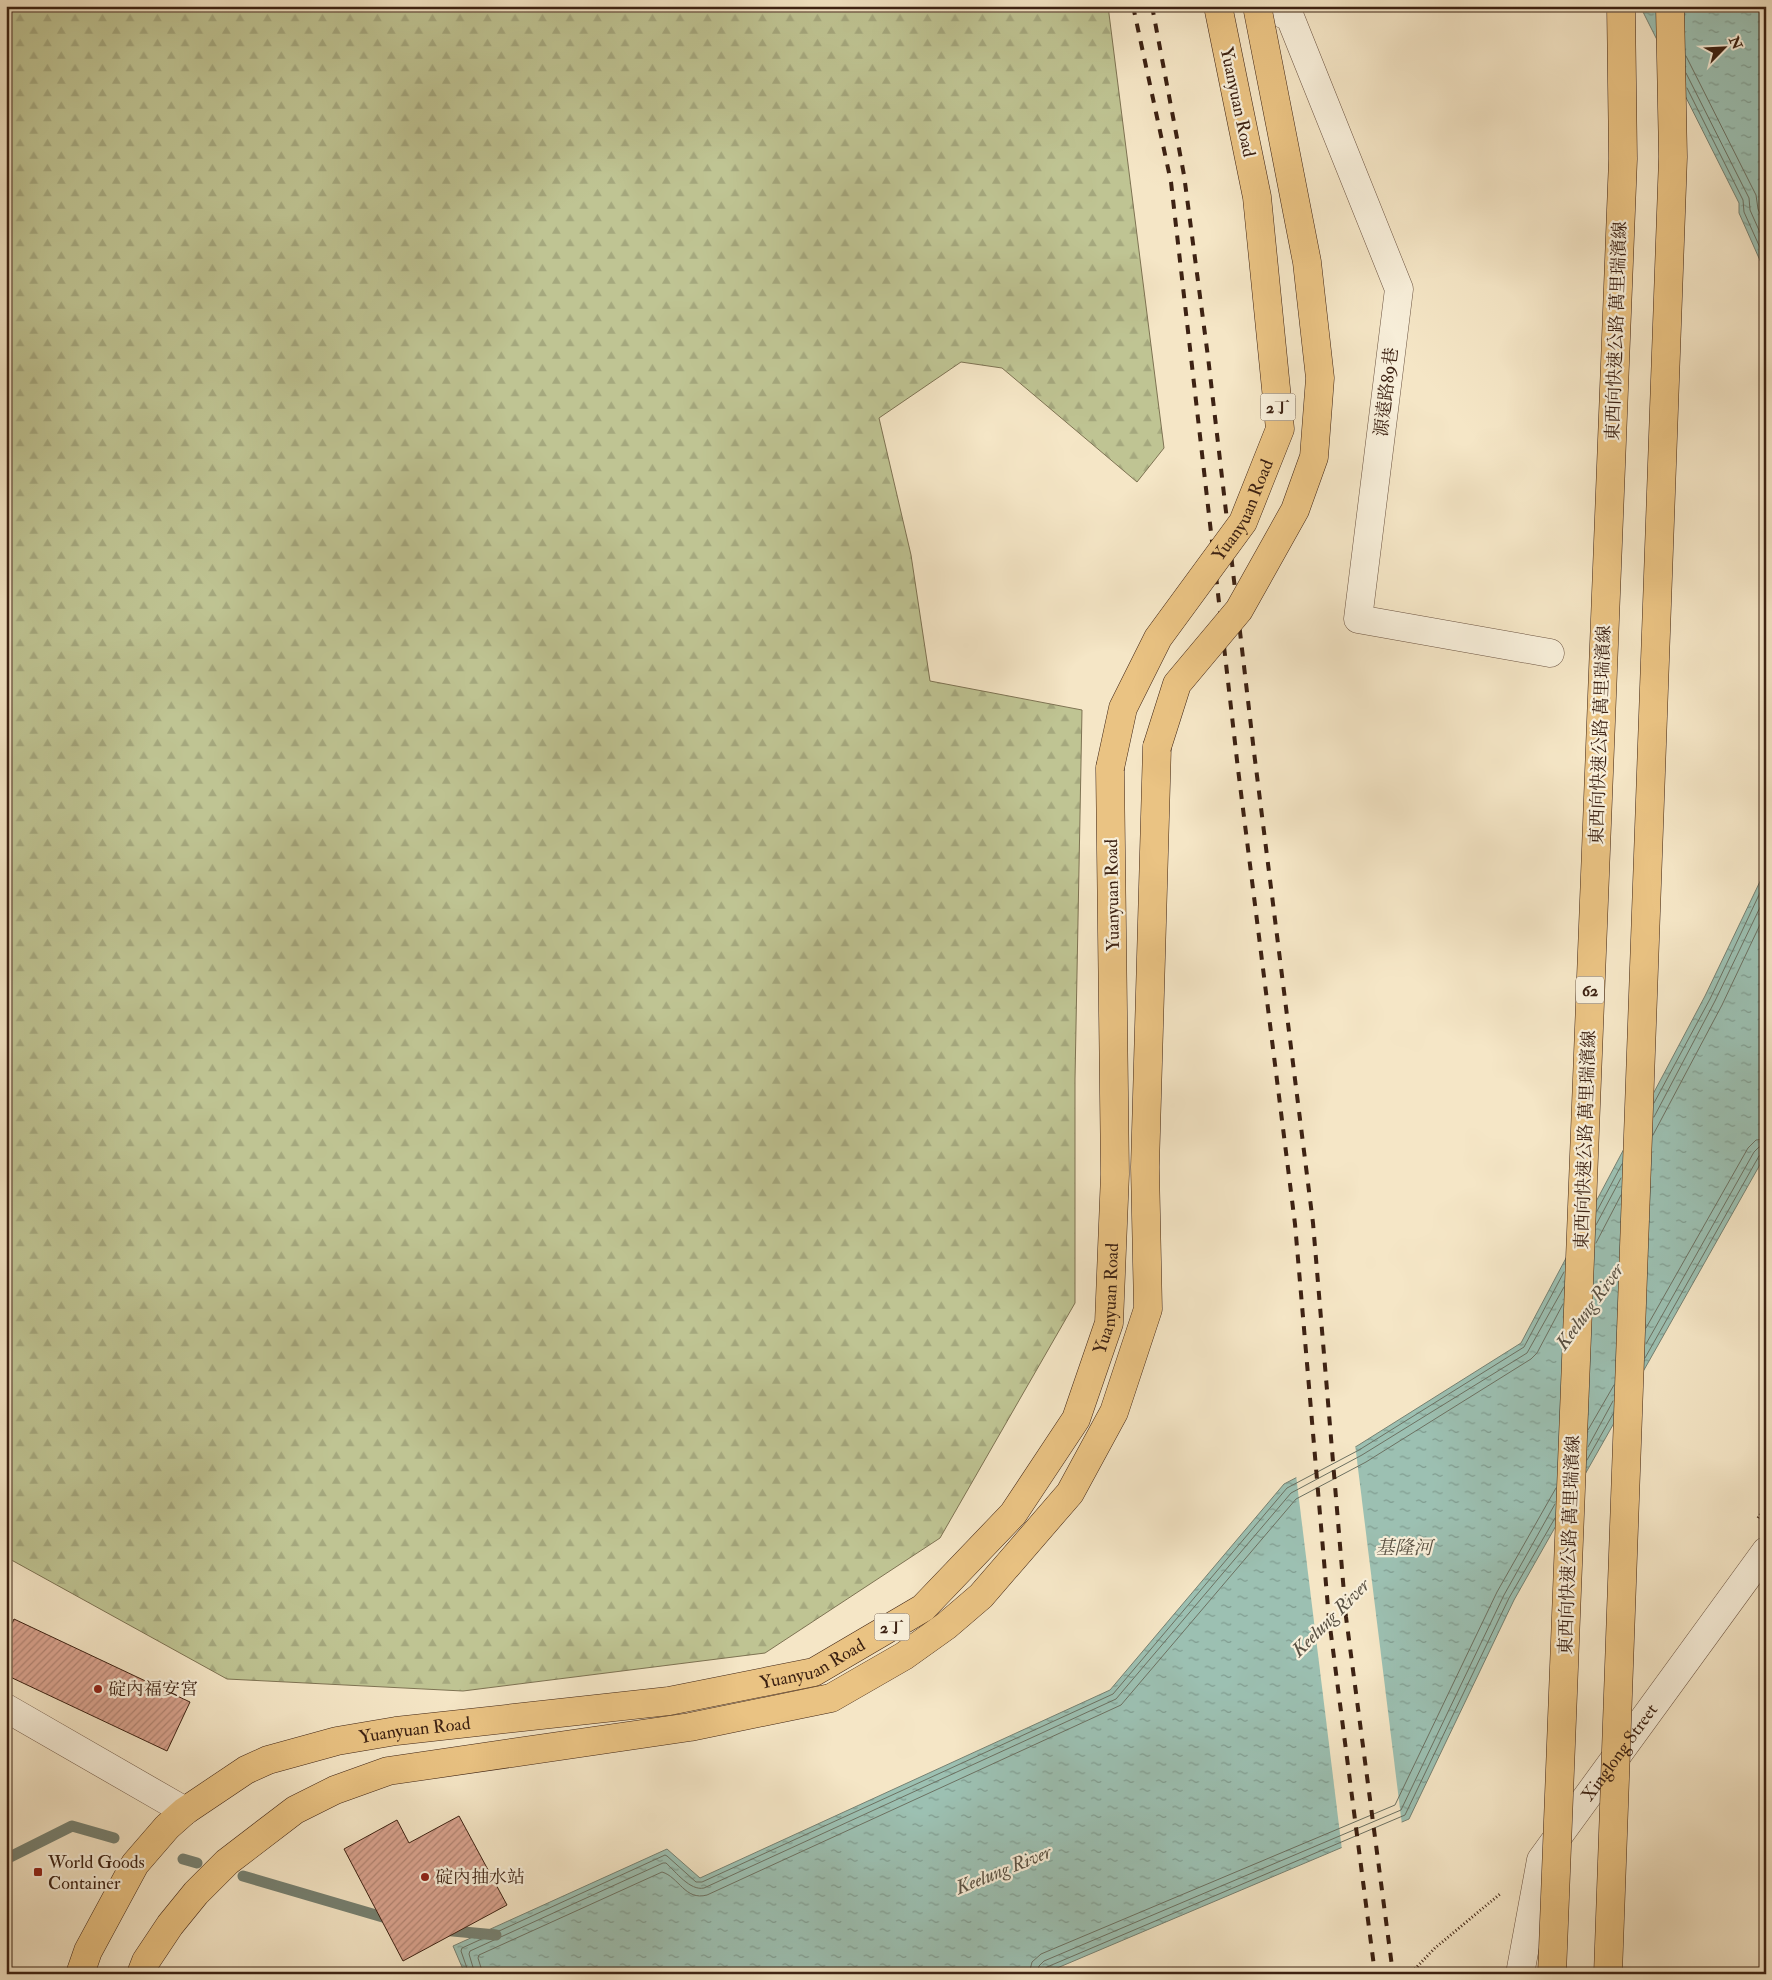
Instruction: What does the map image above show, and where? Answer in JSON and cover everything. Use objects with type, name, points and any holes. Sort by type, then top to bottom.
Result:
[{"type":"main road","name":"Yuanyuan Road","points":[[80,1974],[88,1951],[135,1864],[167,1827],[185,1811],[246,1770],[276,1758],[337,1741],[396,1732],[669,1701],[814,1672],[924,1608],[1013,1514],[1076,1419],[1109,1323],[1115,1174],[1110,768],[1123,708],[1158,638],[1243,522],[1280,429],[1258,197],[1218,6]]},
{"type":"main road","name":"Yuanyuan Road","points":[[141,1974],[146,1960],[196,1893],[227,1862],[295,1810],[335,1790],[388,1771],[690,1727],[831,1698],[904,1656],[946,1626],[981,1596],[1070,1493],[1114,1412],[1148,1308],[1145,1167],[1157,747],[1177,684],[1238,610],[1295,510],[1314,457],[1320,378],[1307,262],[1256,6]]},
{"type":"main road","name":"東西向快速公路 萬里瑞濱線","points":[[1552,1974],[1623,159],[1621,6]]},
{"type":"main road","points":[[1608,1974],[1672,177],[1670,6]]},
{"type":"street","name":"源遠路89巷","points":[[1264,6],[1290,17],[1399,289],[1358,619],[1550,653]]},
{"type":"street","name":"Xinglong Street","points":[[1520,1974],[1541,1860],[1766,1551]]},
{"type":"street","points":[[6,1708],[185,1811]]},
{"type":"path","points":[[1410,1974],[1435,1948],[1541,1860]]},
{"type":"green space","points":[[6,6],[1108,6],[1164,448],[1137,482],[1002,368],[961,362],[879,418],[911,555],[930,681],[1082,710],[1075,1079],[1075,1303],[940,1538],[765,1653],[463,1691],[227,1679],[6,1557]]},
{"type":"water","points":[[1640,6],[1766,6],[1766,274],[1739,213],[1739,203]]},
{"type":"water","points":[[1766,869],[1766,1154],[1514,1600],[1409,1819],[1043,1974],[465,1974],[453,1946],[667,1849],[700,1878],[1110,1690],[1284,1484],[1357,1446],[1521,1343],[1705,996]]},
{"type":"pier","points":[[1355,1444],[1402,1825],[1342,1850],[1296,1475]]},
{"type":"building","name":"碇內福安宮","points":[[14,1619],[190,1702],[167,1751],[6,1675],[6,1636]]},
{"type":"building","name":"碇內抽水站","points":[[459,1816],[507,1905],[403,1961],[344,1849],[397,1820],[409,1843]]},
{"type":"waterway","points":[[6,1859],[72,1826],[114,1838]]},
{"type":"waterway","points":[[183,1859],[197,1863]]},
{"type":"waterway","points":[[243,1876],[393,1920]]},
{"type":"waterway","points":[[442,1930],[496,1935]]},
{"type":"railway","points":[[1133,6],[1171,182],[1238,769],[1295,1224],[1329,1619],[1375,1974]]},
{"type":"railway","points":[[1152,6],[1184,175],[1208,357],[1254,752],[1313,1223],[1346,1617],[1393,1974]]},
{"type":"place","name":"碇內福安宮","points":[[98,1689]]},
{"type":"place","name":"World Goods Container","points":[[38,1872]]},
{"type":"place","name":"碇內抽水站","points":[[425,1877]]},
{"type":"water label","name":"Keelung River","points":[[1589,1306]]},
{"type":"water label","name":"基隆河","points":[[1404,1547]]},
{"type":"water label","name":"Keelung River","points":[[1330,1617]]},
{"type":"water label","name":"Keelung River","points":[[1003,1869]]}]
